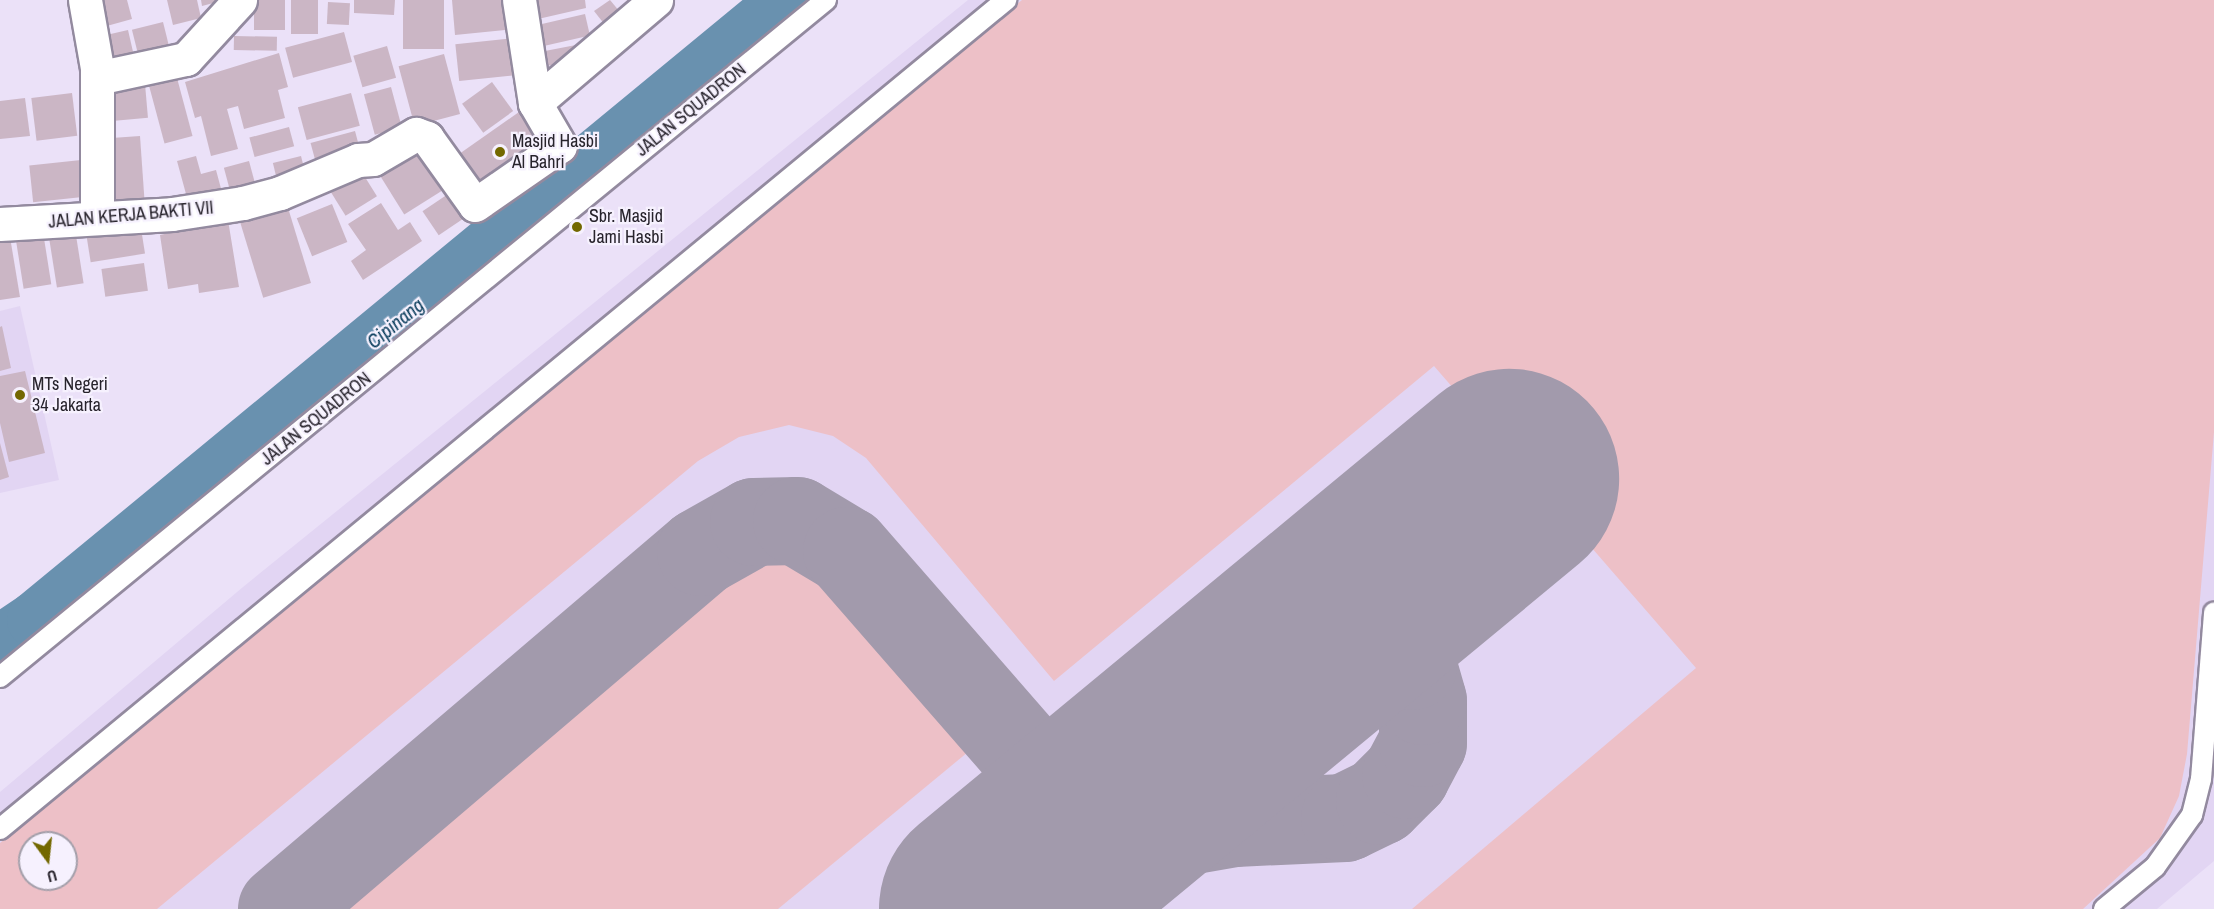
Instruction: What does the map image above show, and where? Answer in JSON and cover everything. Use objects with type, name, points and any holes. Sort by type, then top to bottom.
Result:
[{"type":"street","points":[[85,0],[98,78],[97,217]]},
{"type":"street","points":[[98,78],[192,55],[240,0]]},
{"type":"street","points":[[519,0],[535,103]]},
{"type":"street","points":[[535,103],[656,0]]},
{"type":"street","name":"JALAN KERJA BAKTI VII","points":[[0,224],[202,211],[266,197],[358,160],[373,159],[416,134],[428,138],[475,205],[560,146],[535,103]]},
{"type":"lane","name":"JALAN SQUADRON","points":[[0,677],[826,0]]},
{"type":"lane","points":[[0,829],[1006,0]]},
{"type":"lane","points":[[2104,909],[2155,867],[2192,815],[2201,779],[2214,613]]},
{"type":"shaded area","points":[[968,0],[2214,0],[2214,861],[2157,909],[0,909],[0,792],[243,587]]},
{"type":"shaded area","points":[[1022,0],[2214,0],[2214,432],[2187,754],[2179,796],[2160,838],[2083,909],[1412,909],[1696,668],[1434,366],[1054,681],[866,458],[833,436],[789,425],[739,437],[698,461],[157,909],[0,909],[0,843]]},
{"type":"shaded area","name":"MTs Negeri 34 Jakarta","points":[[20,306],[59,480],[0,493],[0,311]]},
{"type":"shaded area","points":[[797,521],[847,551],[997,728],[778,909],[282,909],[701,552],[754,522]]},
{"type":"building","points":[[89,0],[127,0],[132,19],[96,29]]},
{"type":"building","points":[[167,0],[197,0],[201,18],[173,25]]},
{"type":"building","points":[[201,0],[221,0],[221,1],[202,6]]},
{"type":"building","points":[[254,0],[285,0],[285,30],[254,30]]},
{"type":"building","points":[[291,0],[318,0],[318,34],[291,34]]},
{"type":"building","points":[[354,0],[395,0],[394,15],[354,13]]},
{"type":"building","points":[[403,0],[444,0],[444,49],[403,49]]},
{"type":"building","points":[[452,0],[511,0],[514,29],[455,35]]},
{"type":"building","points":[[534,0],[585,0],[586,8],[538,19]]},
{"type":"building","points":[[610,0],[620,12],[605,25],[594,11]]},
{"type":"building","points":[[328,2],[350,3],[349,25],[327,24]]},
{"type":"building","points":[[585,14],[590,35],[538,47],[533,26]]},
{"type":"building","points":[[163,22],[172,58],[141,66],[132,30]]},
{"type":"building","points":[[128,30],[135,60],[106,67],[99,37]]},
{"type":"building","points":[[344,32],[352,62],[293,78],[285,48]]},
{"type":"building","points":[[234,36],[277,37],[277,51],[234,50]]},
{"type":"building","points":[[515,38],[519,75],[459,81],[455,44]]},
{"type":"building","points":[[576,45],[579,60],[539,68],[536,53]]},
{"type":"building","points":[[387,46],[396,78],[362,87],[353,56]]},
{"type":"building","points":[[279,53],[288,87],[278,90],[285,118],[244,129],[238,106],[227,109],[238,149],[211,156],[201,116],[195,118],[185,82]]},
{"type":"building","points":[[444,54],[460,114],[415,126],[399,66]]},
{"type":"building","points":[[177,78],[193,136],[165,143],[149,86]]},
{"type":"building","points":[[492,82],[513,111],[483,133],[462,104]]},
{"type":"building","points":[[145,84],[148,118],[104,122],[101,88]]},
{"type":"building","points":[[391,87],[402,128],[375,135],[364,94]]},
{"type":"building","points":[[72,93],[77,136],[37,141],[31,98]]},
{"type":"building","points":[[351,93],[360,126],[307,140],[298,107]]},
{"type":"building","points":[[25,98],[30,136],[0,139],[0,101]]},
{"type":"building","name":"Masjid Hasbi Al Bahri","points":[[519,112],[545,149],[482,193],[456,156]]},
{"type":"building","points":[[289,127],[294,146],[255,157],[249,138]]},
{"type":"building","points":[[355,131],[361,154],[317,166],[311,143]]},
{"type":"building","points":[[140,136],[145,205],[106,208],[101,139]]},
{"type":"building","points":[[414,147],[442,191],[404,214],[377,170]]},
{"type":"building","points":[[196,156],[201,174],[216,170],[223,196],[189,205],[177,161]]},
{"type":"building","points":[[301,156],[306,176],[278,183],[273,163]]},
{"type":"building","points":[[81,160],[85,197],[33,202],[29,165]]},
{"type":"building","points":[[249,161],[257,190],[232,197],[224,168]]},
{"type":"building","points":[[360,169],[377,196],[346,216],[329,189]]},
{"type":"building","points":[[454,190],[470,214],[439,235],[422,211]]},
{"type":"building","points":[[285,198],[311,283],[263,298],[237,213]]},
{"type":"building","points":[[381,203],[398,230],[410,222],[422,241],[363,280],[351,261],[366,250],[348,224]]},
{"type":"building","points":[[332,204],[347,242],[312,256],[297,218]]},
{"type":"building","points":[[228,220],[239,287],[199,293],[198,284],[168,289],[160,235]]},
{"type":"building","points":[[140,222],[145,254],[91,262],[86,231]]},
{"type":"building","points":[[75,229],[84,283],[57,288],[48,233]]},
{"type":"building","points":[[43,232],[51,284],[24,289],[15,236]]},
{"type":"building","points":[[10,237],[20,297],[0,300],[0,238]]},
{"type":"building","points":[[144,263],[148,291],[105,297],[101,269]]},
{"type":"building","points":[[2,326],[11,368],[0,371],[0,327]]},
{"type":"building","points":[[25,371],[45,453],[9,462],[0,423],[0,376]]},
{"type":"building","points":[[0,443],[9,477],[0,480]]},
{"type":"waterway","name":"Cipinang","points":[[0,644],[36,620],[788,0]]},
{"type":"taxiway","points":[[282,909],[701,552],[754,522],[797,521],[847,551],[1088,827]]},
{"type":"taxiway","points":[[994,909],[1113,852],[1166,835],[1235,823],[1345,818],[1380,801],[1406,775],[1423,743],[1423,701],[1413,666],[1392,635],[1351,609],[1317,601],[1287,604],[1252,620],[1224,646],[1160,768]]},
{"type":"runway","points":[[989,909],[1509,479]]},
{"type":"place","name":"Masjid Hasbi Al Bahri","points":[[500,152]]},
{"type":"place","name":"Sbr. Masjid Jami Hasbi","points":[[577,227]]},
{"type":"place","name":"MTs Negeri 34 Jakarta","points":[[20,395]]}]
